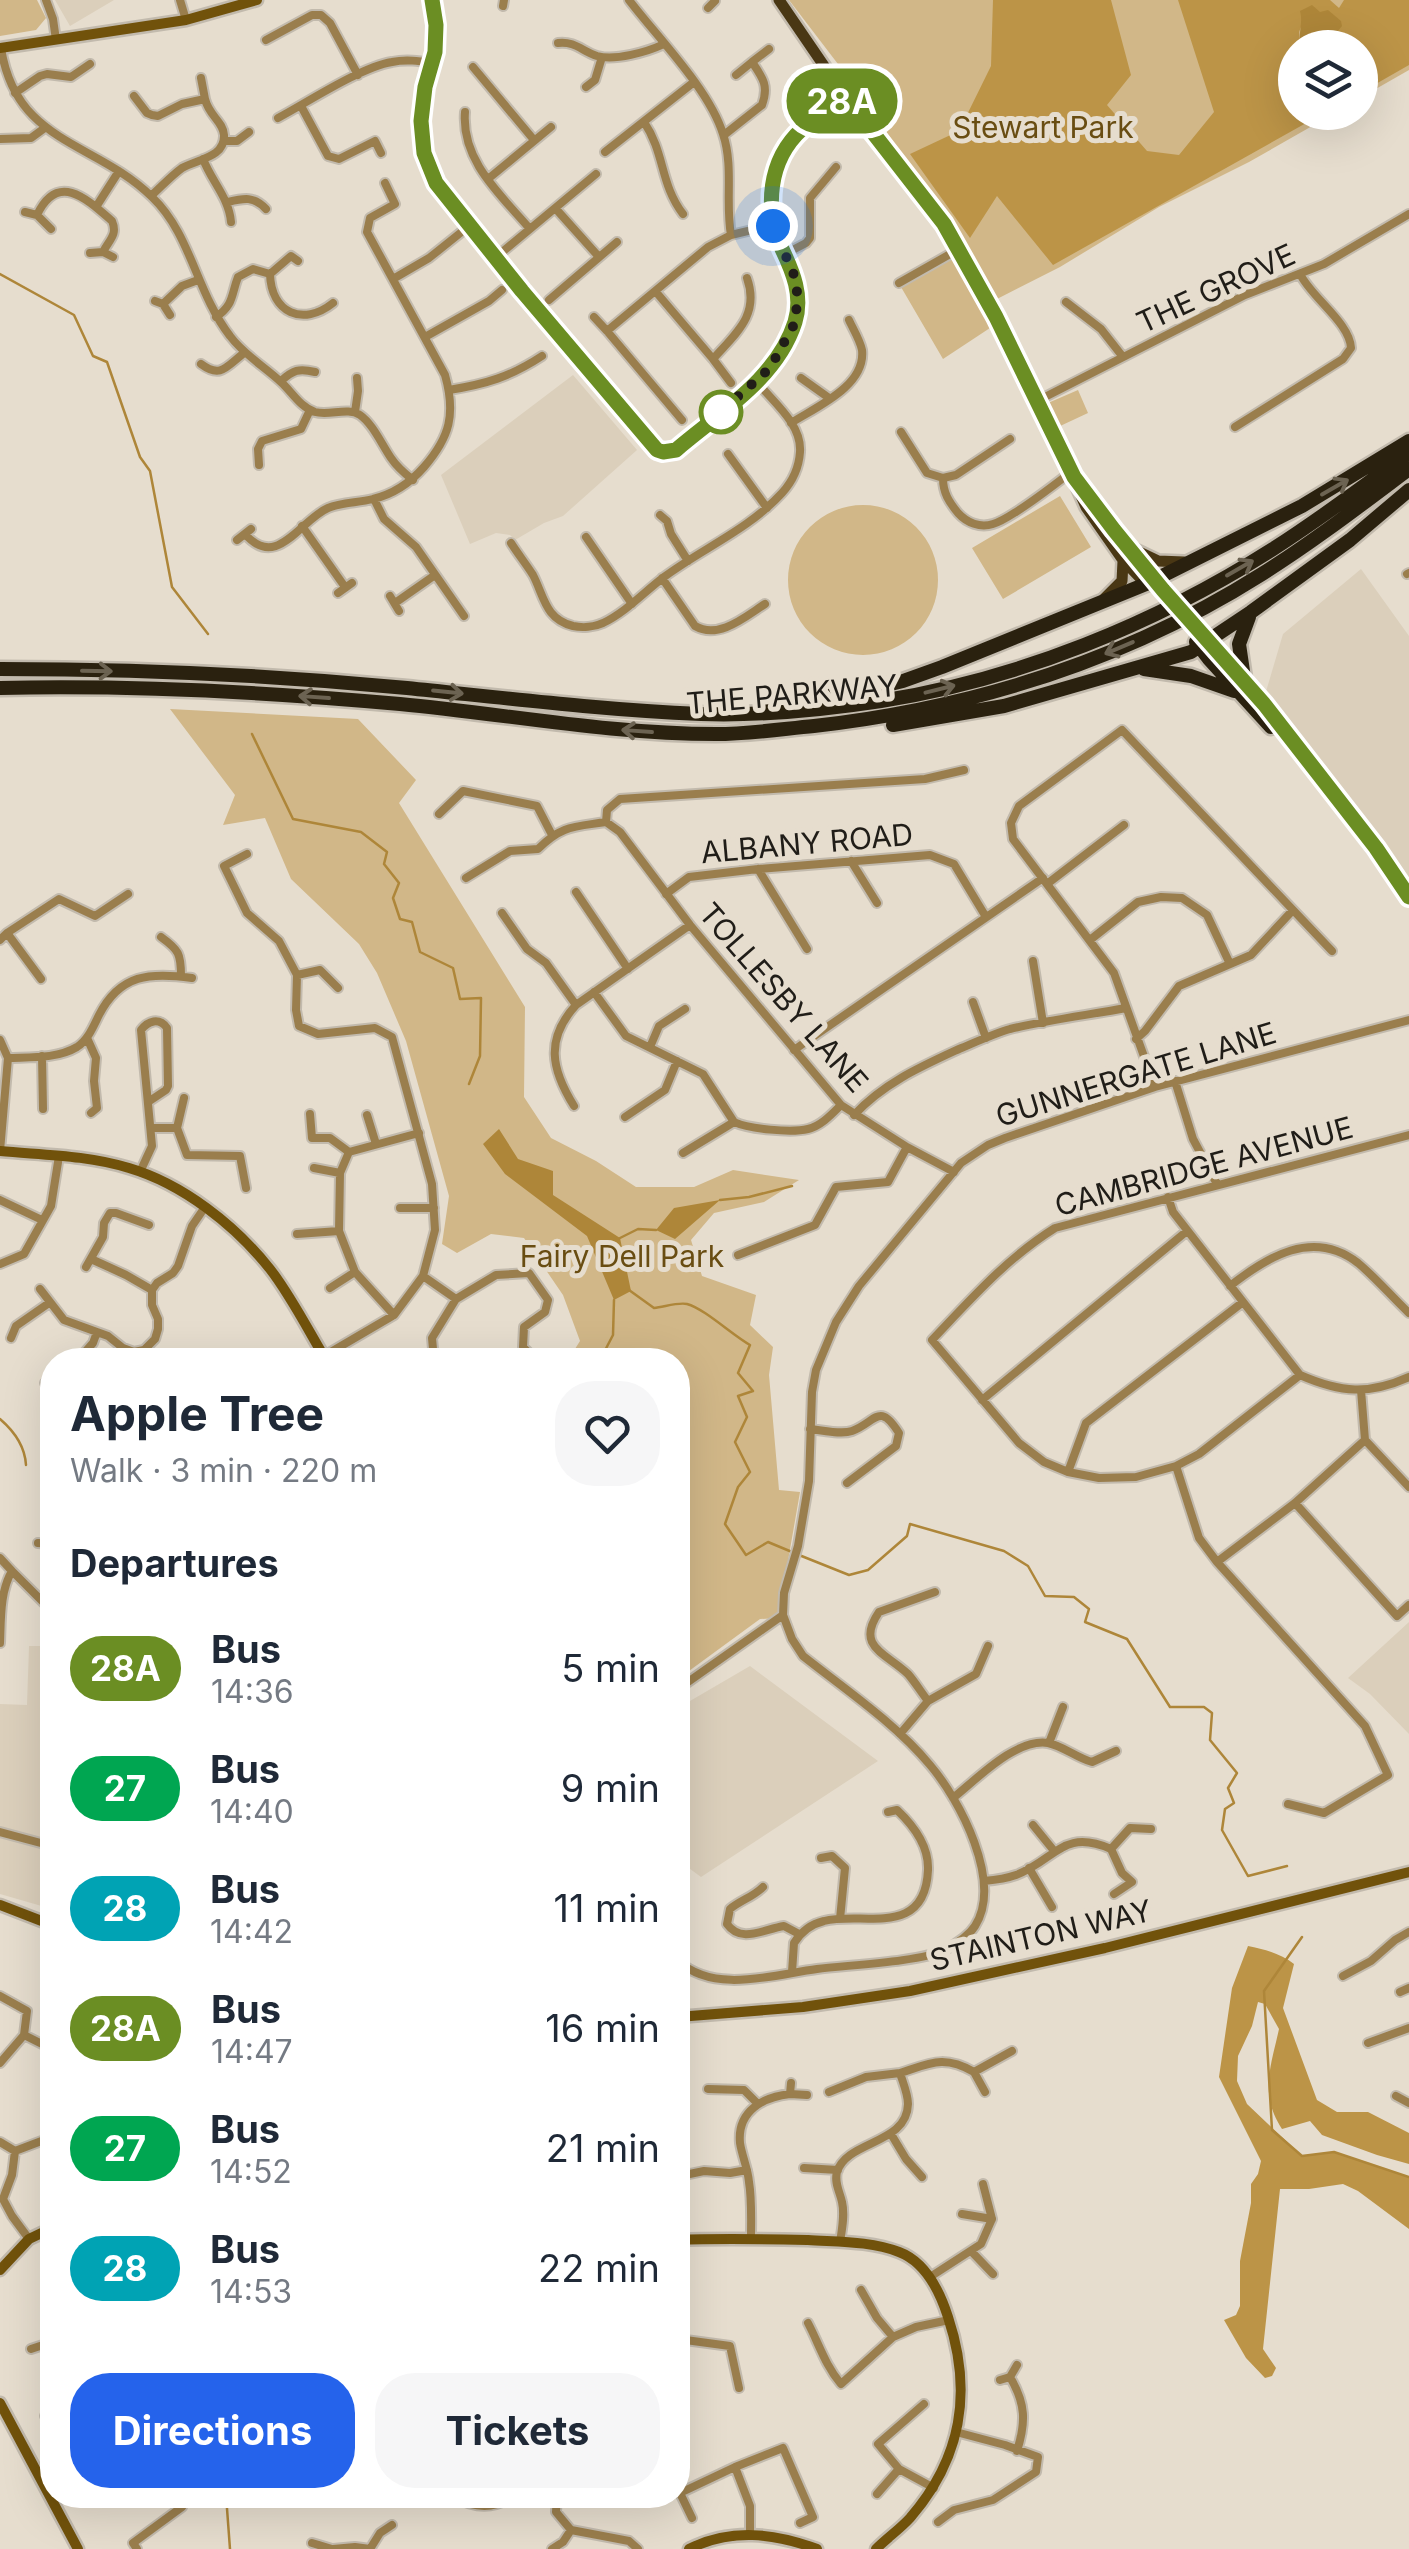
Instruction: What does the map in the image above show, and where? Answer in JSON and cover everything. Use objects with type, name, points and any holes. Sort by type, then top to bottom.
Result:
[{"type":"highway","points":[[634,710],[745,706],[866,690],[903,681],[1100,602],[1155,587],[1189,562],[1288,514],[1409,441]]},
{"type":"highway","name":"THE PARKWAY","points":[[0,669],[238,675],[634,710],[734,714],[881,701],[1013,670],[1096,640],[1185,600],[1271,550],[1409,453]]},
{"type":"highway","name":"THE PARKWAY","points":[[0,688],[223,691],[402,704],[625,730],[735,733],[860,721],[1001,691],[1083,663],[1200,610],[1315,538],[1409,468]]},
{"type":"highway","points":[[735,733],[800,734],[955,716],[1004,706],[1191,652],[1201,640],[1252,612],[1350,540],[1409,490]]},
{"type":"highway","points":[[1155,587],[1243,696]]},
{"type":"highway","points":[[1244,680],[1238,644],[1252,612]]},
{"type":"highway","points":[[1201,640],[1244,680],[1260,707],[1376,848],[1409,897]]},
{"type":"highway","points":[[1140,668],[1211,681],[1260,707]]},
{"type":"main road","points":[[779,0],[846,98],[944,224],[1038,400],[1086,507],[1123,560],[1155,587]]},
{"type":"main road","points":[[1073,475],[1155,587]]},
{"type":"main road","points":[[1123,542],[1158,561],[1189,562]]},
{"type":"main road","points":[[1100,602],[1122,581],[1123,560]]},
{"type":"street","points":[[46,0],[56,40]]},
{"type":"street","points":[[180,0],[186,20]]},
{"type":"street","points":[[257,0],[186,20],[0,48],[2,73],[15,94],[46,127],[67,143],[120,171],[152,196],[172,220],[216,317],[244,353],[310,410],[355,412],[363,417],[394,462],[412,480]]},
{"type":"street","points":[[432,0],[435,52],[422,104],[424,153],[436,183],[657,450],[676,450],[756,382],[770,368],[796,321],[794,275],[773,226],[772,184],[785,150],[805,126],[846,98]]},
{"type":"street","points":[[629,0],[694,82],[724,135],[731,235]]},
{"type":"street","points":[[266,40],[321,15],[330,23],[358,75]]},
{"type":"street","points":[[570,42],[572,30]]},
{"type":"street","points":[[558,44],[570,42],[602,56],[647,52],[664,44]]},
{"type":"street","points":[[736,75],[769,49]]},
{"type":"street","points":[[586,87],[595,80],[602,56]]},
{"type":"street","points":[[724,135],[762,106],[766,87],[752,62]]},
{"type":"street","points":[[278,118],[386,63],[432,63]]},
{"type":"street","points":[[15,94],[40,76],[71,77],[90,64]]},
{"type":"street","points":[[470,81],[476,70],[534,140]]},
{"type":"street","points":[[152,196],[178,170],[219,150],[224,140],[221,125],[211,115],[201,78]]},
{"type":"street","points":[[595,80],[605,85]]},
{"type":"street","points":[[606,152],[694,82]]},
{"type":"street","points":[[134,96],[147,113],[158,116],[182,104],[206,100]]},
{"type":"street","points":[[300,106],[332,158],[343,158],[379,139],[381,154]]},
{"type":"street","points":[[465,112],[460,125],[471,153],[530,230]]},
{"type":"street","points":[[644,122],[654,137],[670,193],[681,210],[688,199]]},
{"type":"street","points":[[0,139],[31,138],[46,127]]},
{"type":"street","points":[[488,179],[551,127]]},
{"type":"street","points":[[224,140],[237,141],[248,132]]},
{"type":"street","points":[[204,159],[228,202],[231,222]]},
{"type":"street","points":[[784,254],[806,244],[810,238],[810,198],[836,167]]},
{"type":"street","points":[[96,207],[120,171]]},
{"type":"street","points":[[495,258],[596,174]]},
{"type":"street","points":[[385,183],[395,204]]},
{"type":"street","points":[[578,190],[585,198]]},
{"type":"street","points":[[37,215],[47,200],[62,192],[81,195],[112,221],[115,232],[103,252]]},
{"type":"street","points":[[228,202],[248,198],[266,209]]},
{"type":"street","points":[[244,534],[259,545],[272,546],[286,542],[328,508],[390,494],[412,480],[445,439],[450,418],[445,375],[367,228],[370,218],[406,199]]},
{"type":"street","points":[[556,209],[599,258]]},
{"type":"street","points":[[25,212],[37,215],[51,229]]},
{"type":"street","name":"THE GROVE","points":[[1038,400],[1245,295],[1357,246],[1409,214]]},
{"type":"street","points":[[393,279],[430,258],[469,226]]},
{"type":"street","points":[[607,331],[708,247],[731,235],[773,226]]},
{"type":"street","points":[[549,300],[616,242]]},
{"type":"street","points":[[899,284],[958,249]]},
{"type":"street","points":[[90,253],[103,252],[113,258]]},
{"type":"street","points":[[270,274],[293,255]]},
{"type":"street","points":[[216,317],[226,310],[243,273],[253,270],[270,274]]},
{"type":"street","points":[[270,274],[271,289],[281,306],[298,315],[325,316],[333,303]]},
{"type":"street","points":[[1235,427],[1343,359],[1351,348],[1349,336],[1300,274]]},
{"type":"street","points":[[713,359],[749,314],[752,295],[747,278]]},
{"type":"street","points":[[170,315],[159,303],[198,280]]},
{"type":"street","points":[[425,337],[502,290]]},
{"type":"street","points":[[560,291],[566,299]]},
{"type":"street","points":[[656,292],[731,383]]},
{"type":"street","points":[[494,297],[501,306]]},
{"type":"street","points":[[1066,302],[1101,329],[1123,357]]},
{"type":"street","points":[[594,317],[682,420]]},
{"type":"street","points":[[791,423],[858,374],[862,360],[860,343],[849,320]]},
{"type":"street","points":[[216,372],[244,353]]},
{"type":"street","points":[[524,355],[531,364]]},
{"type":"street","points":[[449,390],[503,379],[542,356]]},
{"type":"street","points":[[201,364],[216,372]]},
{"type":"street","points":[[281,381],[306,365],[315,372]]},
{"type":"street","points":[[216,372],[217,385]]},
{"type":"street","points":[[355,412],[356,378]]},
{"type":"street","points":[[801,378],[829,398]]},
{"type":"street","points":[[511,543],[534,578],[542,601],[561,622],[598,625],[632,604],[688,560],[739,531],[786,490],[798,462],[799,438],[756,382]]},
{"type":"street","points":[[662,414],[670,406]]},
{"type":"street","points":[[259,465],[254,442],[300,430],[310,410]]},
{"type":"street","points":[[901,432],[926,473],[943,478],[956,474],[1010,439]]},
{"type":"street","points":[[989,434],[998,447]]},
{"type":"street","points":[[895,452],[908,444]]},
{"type":"street","points":[[373,451],[382,445]]},
{"type":"street","points":[[728,454],[767,508]]},
{"type":"street","points":[[943,478],[946,496],[959,514],[968,522],[983,526],[1002,520],[1073,475]]},
{"type":"street","points":[[374,499],[384,519],[416,547],[464,616]]},
{"type":"street","points":[[660,515],[688,560]]},
{"type":"street","points":[[302,526],[345,588]]},
{"type":"street","points":[[586,537],[632,604]]},
{"type":"street","points":[[395,604],[436,575]]},
{"type":"street","points":[[662,578],[701,630],[722,628],[765,604]]},
{"type":"street","points":[[448,610],[456,604]]},
{"type":"street","points":[[1156,1087],[1114,973],[1013,839],[1011,824],[1019,806],[1122,730],[1332,951]]},
{"type":"street","points":[[466,878],[510,851],[538,849],[565,828],[606,822],[607,810],[620,799],[925,779],[964,770]]},
{"type":"street","points":[[440,814],[463,791],[536,806],[552,835]]},
{"type":"street","name":"TOLLESBY LANE","points":[[606,822],[620,832],[690,925],[841,1105],[954,1172]]},
{"type":"street","points":[[794,1050],[1124,825]]},
{"type":"street","points":[[247,854],[224,866],[247,912],[279,941],[297,975],[299,1026],[318,1034],[375,1028],[392,1037],[432,1184],[435,1230],[423,1276],[394,1315],[341,1348]]},
{"type":"street","name":"ALBANY ROAD","points":[[666,894],[689,877],[930,855],[954,864],[986,917]]},
{"type":"street","points":[[851,861],[876,903]]},
{"type":"street","points":[[758,868],[807,949]]},
{"type":"street","points":[[576,892],[628,969]]},
{"type":"street","points":[[41,979],[3,936],[59,898],[95,916],[128,894]]},
{"type":"street","points":[[1090,940],[1138,902],[1182,898],[1207,915],[1230,964]]},
{"type":"street","points":[[1136,1039],[1179,986],[1251,955],[1293,910]]},
{"type":"street","points":[[502,914],[527,950],[546,963],[576,1005]]},
{"type":"street","points":[[574,1106],[559,1082],[554,1046],[560,1022],[576,1005],[690,925]]},
{"type":"street","points":[[161,936],[181,956],[181,976]]},
{"type":"street","points":[[1033,962],[1043,1024]]},
{"type":"street","points":[[297,975],[320,970],[338,988]]},
{"type":"street","points":[[8,1058],[60,1054],[76,1047],[87,1038],[107,1000],[124,985],[147,974],[192,978]]},
{"type":"street","points":[[594,992],[626,1036],[703,1074],[734,1122],[776,1129],[810,1129],[841,1105]]},
{"type":"street","points":[[972,1002],[986,1038]]},
{"type":"street","points":[[854,1115],[904,1075],[986,1038],[1008,1030],[1126,1008]]},
{"type":"street","points":[[650,1047],[659,1026],[685,1009]]},
{"type":"street","name":"GUNNERGATE LANE","points":[[783,1616],[784,1593],[798,1546],[809,1481],[816,1370],[836,1322],[860,1286],[972,1154],[988,1144],[1175,1081],[1409,1020]]},
{"type":"street","points":[[140,1172],[152,1146],[152,1128],[148,1102],[140,1039],[146,1024],[155,1021],[167,1028],[168,1086],[148,1102]]},
{"type":"street","points":[[87,1038],[96,1058],[96,1108],[91,1114]]},
{"type":"street","points":[[0,1040],[8,1058],[0,1151],[92,1160],[140,1172],[205,1207],[271,1270],[319,1348]]},
{"type":"street","points":[[42,1056],[43,1109]]},
{"type":"street","points":[[625,1117],[665,1090],[677,1062]]},
{"type":"street","points":[[1175,1081],[1193,1139],[1216,1184]]},
{"type":"street","points":[[184,1098],[177,1128],[188,1155],[240,1156],[246,1188]]},
{"type":"street","points":[[310,1114],[312,1138],[330,1138],[349,1152]]},
{"type":"street","points":[[367,1115],[376,1144]]},
{"type":"street","points":[[684,1153],[734,1122]]},
{"type":"street","points":[[152,1128],[177,1128]]},
{"type":"street","points":[[349,1152],[420,1133]]},
{"type":"street","name":"CAMBRIDGE AVENUE","points":[[982,1400],[932,1340],[995,1273],[1029,1244],[1055,1228],[1409,1135]]},
{"type":"street","points":[[738,1255],[815,1225],[836,1186],[888,1182],[907,1146]]},
{"type":"street","points":[[349,1152],[340,1173],[339,1232],[355,1272],[394,1315]]},
{"type":"street","points":[[0,1264],[24,1254],[51,1206],[59,1156]]},
{"type":"street","points":[[314,1168],[340,1173]]},
{"type":"street","points":[[1168,1197],[1172,1212],[1300,1374],[1319,1383],[1361,1390],[1385,1388],[1409,1377]]},
{"type":"street","points":[[0,1200],[42,1220]]},
{"type":"street","points":[[147,1348],[158,1330],[152,1290],[178,1266],[192,1226],[205,1207]]},
{"type":"street","points":[[400,1208],[434,1208]]},
{"type":"street","points":[[143,1220],[110,1213],[104,1223],[104,1236],[88,1263],[152,1290]]},
{"type":"street","points":[[1187,1231],[982,1400],[1019,1443],[1044,1462],[1098,1478],[1136,1477],[1176,1466],[1199,1454],[1300,1374]]},
{"type":"street","points":[[297,1234],[339,1232]]},
{"type":"street","points":[[1230,1286],[1280,1253],[1302,1247],[1330,1250],[1356,1261],[1409,1313]]},
{"type":"street","points":[[330,1288],[355,1272]]},
{"type":"street","points":[[433,1348],[432,1338],[456,1299],[496,1275],[529,1274],[548,1300],[545,1312],[524,1327],[524,1348]]},
{"type":"street","points":[[423,1276],[456,1299]]},
{"type":"street","points":[[40,1289],[64,1320],[108,1336],[122,1348]]},
{"type":"street","points":[[1068,1472],[1086,1423],[1243,1302]]},
{"type":"street","points":[[12,1338],[12,1324],[50,1303]]},
{"type":"street","points":[[89,1348],[97,1332]]},
{"type":"street","points":[[1361,1390],[1365,1440],[1408,1484]]},
{"type":"street","points":[[810,1429],[852,1430],[875,1416],[890,1418],[899,1432],[896,1446],[847,1483]]},
{"type":"street","points":[[1216,1562],[1294,1503],[1365,1440]]},
{"type":"street","points":[[1176,1466],[1199,1538],[1216,1562],[1364,1726],[1388,1776],[1324,1812],[1288,1804]]},
{"type":"street","points":[[1294,1503],[1397,1616],[1409,1605]]},
{"type":"street","points":[[0,1558],[40,1599]]},
{"type":"street","points":[[0,1643],[2,1590],[12,1571]]},
{"type":"street","points":[[916,1584],[920,1596]]},
{"type":"street","points":[[928,1701],[910,1676],[877,1650],[870,1630],[879,1612],[935,1592]]},
{"type":"street","points":[[690,1681],[783,1616],[803,1656],[900,1734],[930,1765],[954,1798],[976,1850],[984,1881],[983,1907],[976,1924],[967,1936],[942,1952],[726,1981],[690,1969]]},
{"type":"street","points":[[900,1734],[928,1701],[976,1674],[988,1646]]},
{"type":"street","points":[[1050,1744],[1064,1708]]},
{"type":"street","points":[[954,1798],[1018,1748],[1050,1744],[1092,1762],[1116,1751]]},
{"type":"street","points":[[792,1972],[794,1943],[817,1923],[888,1919],[916,1905],[928,1874],[924,1846],[897,1810],[888,1812]]},
{"type":"street","points":[[1033,1825],[1055,1852]]},
{"type":"street","points":[[1110,1849],[1130,1828],[1151,1829]]},
{"type":"street","points":[[0,1832],[40,1843]]},
{"type":"street","points":[[984,1881],[1015,1875],[1066,1844],[1096,1842],[1110,1849],[1122,1873],[1132,1882],[1114,1894]]},
{"type":"street","points":[[821,1858],[832,1856],[845,1868],[840,1919]]},
{"type":"street","points":[[1030,1868],[1052,1907]]},
{"type":"street","name":"STAINTON WAY","points":[[690,2015],[803,2007],[910,1991],[1105,1948],[1409,1872]]},
{"type":"street","points":[[763,1887],[730,1909],[727,1924],[731,1930],[749,1935],[784,1926],[800,1934]]},
{"type":"street","points":[[0,1905],[40,1921]]},
{"type":"street","points":[[1343,1976],[1371,1961],[1409,1932]]},
{"type":"street","points":[[0,1996],[27,2010],[24,2034],[0,2063]]},
{"type":"street","points":[[1368,2043],[1409,2028]]},
{"type":"street","points":[[24,2034],[40,2043]]},
{"type":"street","points":[[974,2072],[1012,2051]]},
{"type":"street","points":[[829,2092],[866,2077],[900,2073],[940,2061],[974,2072],[985,2092]]},
{"type":"street","points":[[840,2242],[843,2212],[836,2182],[838,2170],[844,2160],[891,2134],[905,2116],[908,2107],[900,2073]]},
{"type":"street","points":[[790,2094],[791,2083]]},
{"type":"street","points":[[708,2089],[744,2090],[757,2103]]},
{"type":"street","points":[[751,2238],[750,2185],[740,2136],[745,2116],[757,2103],[772,2096],[807,2095]]},
{"type":"street","points":[[1396,2096],[1409,2103]]},
{"type":"street","points":[[891,2134],[922,2177]]},
{"type":"street","points":[[0,2142],[15,2151]]},
{"type":"street","points":[[15,2151],[40,2142]]},
{"type":"street","points":[[15,2151],[12,2175],[1,2199],[29,2240]]},
{"type":"street","points":[[804,2168],[838,2170]]},
{"type":"street","points":[[690,2173],[747,2170]]},
{"type":"street","points":[[930,2277],[981,2244],[992,2219],[983,2184]]},
{"type":"street","points":[[962,2214],[992,2219]]},
{"type":"street","points":[[0,2270],[29,2240],[40,2234]]},
{"type":"street","points":[[690,2240],[751,2238],[875,2246],[902,2253],[917,2263],[942,2296],[960,2359],[962,2386],[956,2432],[934,2488],[907,2522],[876,2549]]},
{"type":"street","points":[[971,2251],[993,2274]]},
{"type":"street","points":[[861,2290],[893,2337]]},
{"type":"street","points":[[808,2323],[825,2363],[840,2384],[893,2337],[916,2327],[950,2320]]},
{"type":"street","points":[[690,2341],[730,2346],[739,2388]]},
{"type":"street","points":[[31,2349],[40,2346]]},
{"type":"street","points":[[1017,2365],[1005,2379],[1021,2396],[1024,2429],[1017,2451]]},
{"type":"street","points":[[0,2403],[40,2470]]},
{"type":"street","points":[[924,2404],[878,2444],[899,2469],[934,2488]]},
{"type":"street","points":[[914,2412],[924,2424]]},
{"type":"street","points":[[956,2432],[1038,2457],[1051,2455]]},
{"type":"street","points":[[690,2488],[783,2448],[818,2529]]},
{"type":"street","points":[[938,2522],[954,2510],[993,2500],[1036,2472],[1038,2457]]},
{"type":"street","points":[[736,2467],[750,2506],[750,2534]]},
{"type":"street","points":[[877,2494],[899,2469]]},
{"type":"street","points":[[59,2508],[78,2549]]},
{"type":"street","points":[[136,2549],[133,2543],[181,2508]]},
{"type":"street","points":[[556,2508],[571,2530],[629,2540],[638,2549]]},
{"type":"street","points":[[687,2508],[692,2518]]},
{"type":"street","points":[[800,2522],[813,2517]]},
{"type":"street","points":[[312,2543],[332,2549],[370,2549],[392,2525]]},
{"type":"street","points":[[552,2549],[571,2530]]},
{"type":"street","points":[[689,2549],[709,2540],[750,2534],[771,2535],[817,2549]]},
{"type":"street","points":[[866,2549],[888,2537]]},
{"type":"shaded area","points":[[55,0],[114,0],[70,26]]},
{"type":"shaded area","points":[[1312,5],[1320,12],[1328,10],[1342,26],[1339,30],[1300,30],[1300,11]]},
{"type":"shaded area","points":[[573,375],[637,450],[563,516],[515,540],[496,533],[470,544],[441,475]]},
{"type":"shaded area","points":[[1361,569],[1409,636],[1409,901],[1394,878],[1405,870],[1327,767],[1265,695],[1283,634]]},
{"type":"shaded area","points":[[499,1129],[518,1159],[553,1171],[553,1195],[620,1238],[631,1291],[614,1300],[587,1236],[505,1174],[483,1144]]},
{"type":"shaded area","points":[[720,1200],[675,1239],[656,1230],[674,1208]]},
{"type":"shaded area","points":[[1409,1622],[1409,1734],[1370,1694],[1348,1678]]},
{"type":"shaded area","points":[[29,1646],[40,1646],[40,1906],[0,1894],[0,1704],[27,1705]]},
{"type":"shaded area","points":[[750,1666],[878,1761],[701,1877],[690,1869],[690,1701]]},
{"type":"green space","points":[[0,0],[37,0],[46,18],[36,30],[0,36]]},
{"type":"green space","name":"Stewart Park","points":[[789,0],[1409,0],[1409,70],[1378,88],[1378,30],[1278,30],[1278,130],[1305,130],[995,300],[952,221]]},
{"type":"green space","points":[[993,0],[1111,0],[1131,75],[1107,105],[1147,151],[1179,155],[1214,112],[1178,0],[1330,0],[1339,8],[1344,0],[1409,0],[1409,65],[1378,83],[1378,30],[1322,30],[1303,22],[1300,30],[1278,30],[1278,130],[1294,130],[1053,265],[997,196],[970,238],[910,154],[959,131],[991,66]]},
{"type":"green space","points":[[955,256],[993,326],[943,359],[901,287]]},
{"type":"green space","points":[[1078,390],[1088,413],[1058,427],[1048,403]]},
{"type":"green space","points":[[1060,496],[1091,547],[1003,599],[972,548]]},
{"type":"green space","points":[[863,505],[892,511],[916,527],[932,551],[938,580],[932,609],[916,633],[892,649],[863,655],[834,649],[810,633],[794,609],[788,580],[794,551],[810,527],[834,511]]},
{"type":"green space","name":"Fairy Dell Park","points":[[170,709],[358,719],[416,780],[399,803],[525,1007],[524,1097],[551,1138],[636,1187],[694,1187],[733,1170],[799,1180],[764,1202],[714,1213],[691,1240],[702,1276],[756,1295],[750,1325],[773,1347],[769,1375],[779,1490],[800,1492],[778,1618],[760,1619],[690,1670],[690,1348],[576,1348],[580,1341],[563,1295],[524,1238],[491,1234],[457,1253],[442,1244],[449,1196],[406,1041],[377,973],[359,944],[291,879],[265,818],[223,825],[235,795]]},
{"type":"green space","points":[[1248,1946],[1272,1952],[1294,1964],[1283,2008],[1317,2100],[1337,2112],[1368,2112],[1409,2133],[1409,2164],[1322,2135],[1310,2121],[1282,2129],[1269,2092],[1279,2029],[1265,2004],[1258,2002],[1238,2056],[1237,2081],[1247,2104],[1302,2156],[1334,2152],[1409,2177],[1409,2229],[1343,2184],[1280,2189],[1263,2349],[1276,2368],[1272,2376],[1265,2378],[1246,2358],[1224,2320],[1236,2315],[1240,2306],[1240,2261],[1251,2184],[1261,2161],[1219,2077],[1232,1988]]},
{"type":"waterway","points":[[0,274],[74,315],[93,356],[107,362],[140,457],[150,471],[172,587],[208,634]]},
{"type":"waterway","points":[[252,734],[293,819],[361,832],[387,852],[384,864],[399,883],[393,898],[400,919],[412,922],[420,952],[453,968],[460,999],[481,998],[480,1056],[469,1084]]},
{"type":"waterway","points":[[720,1200],[792,1186]]},
{"type":"waterway","points":[[620,1238],[638,1229],[656,1230]]},
{"type":"waterway","points":[[629,1290],[654,1308],[679,1304],[694,1307],[750,1345],[738,1373],[753,1391],[738,1396],[747,1417],[735,1442],[750,1472],[738,1487],[725,1524],[746,1555],[768,1542],[792,1552]]},
{"type":"waterway","points":[[606,1348],[613,1335],[614,1300]]},
{"type":"waterway","points":[[0,1419],[18,1440],[26,1465]]},
{"type":"waterway","points":[[799,1555],[849,1575],[868,1570],[907,1536],[910,1524],[1004,1551],[1028,1566],[1045,1596],[1074,1597],[1089,1609],[1085,1622],[1127,1639],[1170,1707],[1204,1707],[1212,1713],[1210,1740],[1237,1773],[1228,1788],[1234,1803],[1225,1809],[1222,1830],[1248,1876],[1287,1866]]},
{"type":"waterway","points":[[1302,1937],[1264,1991],[1272,2130],[1302,2156],[1334,2152],[1409,2177]]},
{"type":"waterway","points":[[227,2508],[230,2549]]},
{"type":"bus line","name":"28A","points":[[432,0],[435,52],[421,121],[424,153],[436,183],[621,408],[663,452],[676,450],[756,382],[770,368],[788,338],[796,321],[797,292],[773,226],[772,184],[790,142],[805,126],[846,98],[944,224],[996,317],[1074,477],[1163,590],[1264,704],[1376,848],[1409,897]]},
{"type":"route","points":[[721,412],[716,416],[770,368],[796,321],[794,275],[773,226]]}]
